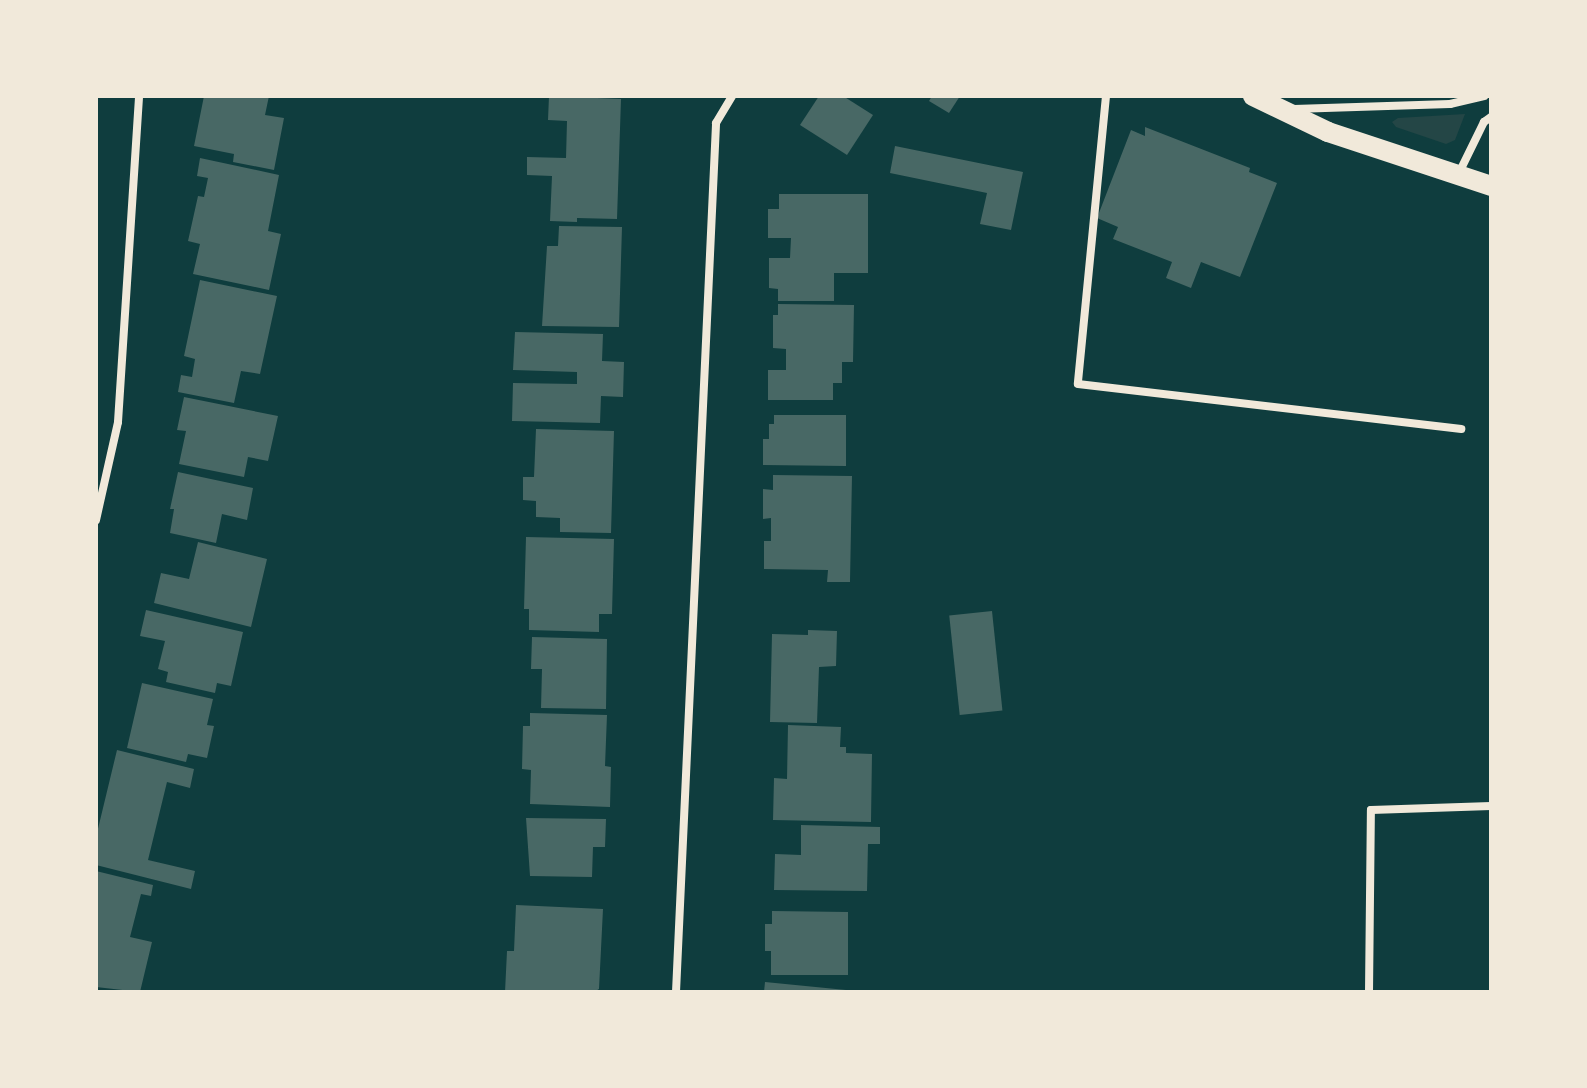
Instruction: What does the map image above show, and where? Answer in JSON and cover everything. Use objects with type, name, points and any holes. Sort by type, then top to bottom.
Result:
[{"type":"main road","points":[[1253,96],[1328,132],[1491,186]]},
{"type":"street","points":[[96,520],[118,422],[139,96]]},
{"type":"street","points":[[676,992],[716,123],[732,96]]},
{"type":"street","points":[[1106,96],[1078,384],[1461,429]]},
{"type":"street","points":[[1282,110],[1450,104],[1484,96]]},
{"type":"street","points":[[1457,176],[1484,122],[1491,117]]},
{"type":"street","points":[[1369,992],[1371,810],[1491,806]]},
{"type":"shaded area","points":[[1465,114],[1455,140],[1446,144],[1396,127],[1392,122],[1398,118]]},
{"type":"building","points":[[204,96],[269,96],[265,115],[284,118],[274,170],[233,162],[234,154],[194,146]]},
{"type":"building","points":[[549,96],[621,99],[617,219],[550,221],[552,176],[527,175],[527,157],[566,158],[567,121],[548,120]]},
{"type":"building","points":[[819,96],[843,96],[873,115],[847,155],[800,125]]},
{"type":"building","points":[[932,96],[960,96],[949,113],[929,101]]},
{"type":"building","points":[[1145,127],[1250,168],[1249,172],[1277,183],[1240,277],[1201,262],[1191,288],[1166,278],[1172,262],[1113,239],[1118,227],[1097,218],[1131,130],[1145,136]]},
{"type":"building","points":[[895,146],[1023,172],[1011,230],[980,224],[987,193],[890,173]]},
{"type":"building","points":[[200,158],[279,175],[268,231],[281,234],[269,290],[193,274],[200,244],[188,241],[198,196],[204,197],[208,178],[197,176]]},
{"type":"building","points":[[779,194],[868,194],[868,273],[834,273],[834,301],[778,301],[778,289],[769,288],[769,258],[790,258],[791,238],[768,238],[768,209],[779,209]]},
{"type":"building","points":[[559,226],[622,227],[619,327],[542,326],[547,246],[558,246]]},
{"type":"building","points":[[200,280],[277,296],[260,374],[241,371],[234,403],[178,392],[181,375],[192,377],[195,359],[184,356]]},
{"type":"building","points":[[778,304],[854,305],[853,362],[842,362],[842,383],[833,383],[833,400],[768,400],[768,370],[786,370],[786,349],[773,348],[773,315],[778,315]]},
{"type":"building","points":[[515,332],[603,334],[602,361],[624,362],[623,397],[601,396],[600,423],[512,421],[513,383],[577,384],[577,372],[513,370]]},
{"type":"building","points":[[184,397],[278,416],[268,461],[248,457],[244,477],[179,464],[186,431],[177,430]]},
{"type":"building","points":[[774,415],[846,415],[846,466],[763,465],[763,439],[769,439],[769,424],[774,424]]},
{"type":"building","points":[[536,429],[614,431],[611,533],[560,532],[560,518],[536,517],[536,501],[523,500],[523,477],[534,477]]},
{"type":"building","points":[[178,472],[253,488],[247,520],[222,514],[216,543],[170,533],[174,509],[170,509]]},
{"type":"building","points":[[773,475],[852,476],[850,582],[827,582],[828,570],[764,569],[764,541],[771,541],[771,518],[763,519],[763,489],[773,490]]},
{"type":"building","points":[[526,537],[614,539],[612,614],[599,614],[599,632],[529,630],[529,609],[524,609]]},
{"type":"building","points":[[198,542],[267,559],[251,627],[154,603],[161,573],[189,579]]},
{"type":"building","points":[[146,610],[243,632],[231,686],[217,683],[215,693],[166,682],[168,672],[158,669],[165,641],[140,636]]},
{"type":"building","points":[[992,611],[1002,710],[960,715],[949,615]]},
{"type":"building","points":[[808,630],[837,631],[836,666],[819,667],[817,723],[770,722],[772,634],[808,635]]},
{"type":"building","points":[[532,637],[607,639],[606,709],[541,708],[542,669],[531,669]]},
{"type":"building","points":[[142,683],[213,699],[207,725],[214,726],[207,758],[188,754],[186,762],[127,748]]},
{"type":"building","points":[[530,713],[607,715],[605,766],[611,767],[610,807],[530,804],[531,770],[522,769],[523,726],[530,726]]},
{"type":"building","points":[[788,725],[841,727],[840,747],[846,747],[846,753],[872,754],[871,822],[773,820],[774,778],[787,779]]},
{"type":"building","points":[[117,750],[194,769],[190,788],[167,782],[148,860],[195,871],[191,889],[96,865],[96,837]]},
{"type":"building","points":[[526,818],[606,819],[605,847],[593,847],[592,877],[530,876]]},
{"type":"building","points":[[801,825],[880,827],[880,844],[868,844],[867,891],[774,890],[775,854],[801,855]]},
{"type":"building","points":[[96,871],[153,885],[151,896],[141,894],[130,937],[152,942],[140,992],[96,987]]},
{"type":"building","points":[[516,905],[603,909],[599,989],[594,992],[505,992],[507,951],[514,951]]},
{"type":"building","points":[[772,911],[848,912],[848,975],[771,975],[771,951],[765,951],[765,924],[772,924]]},
{"type":"building","points":[[765,982],[846,990],[846,992],[764,992]]}]
